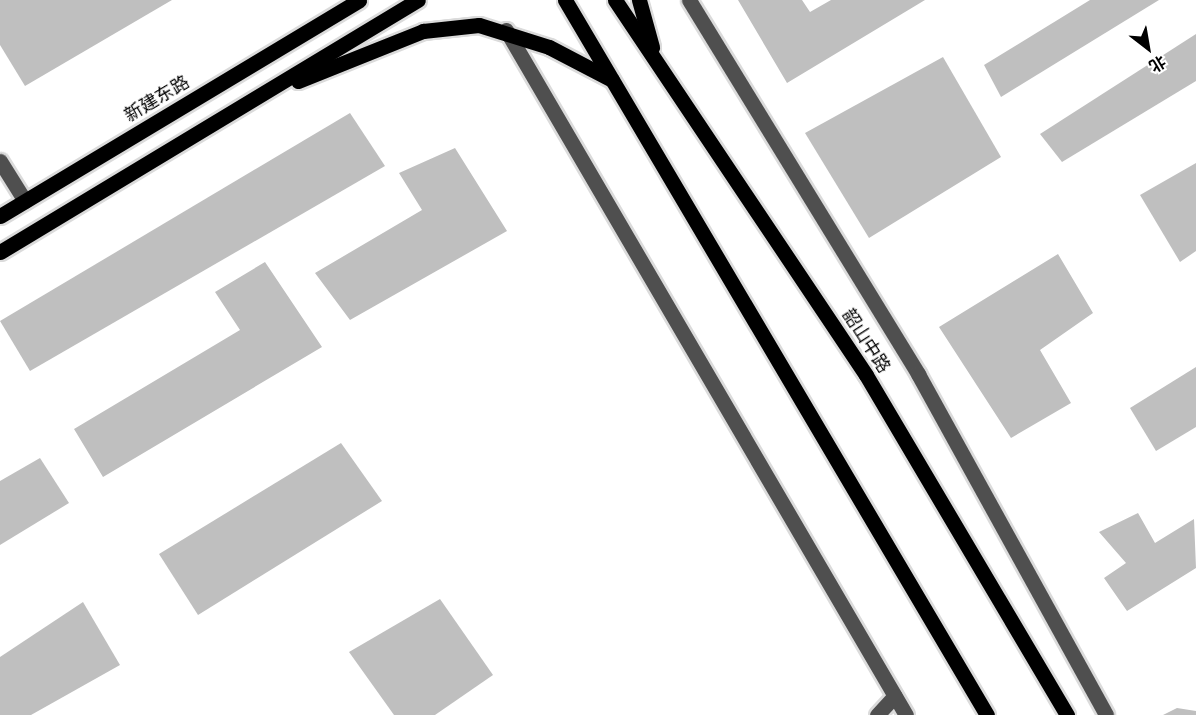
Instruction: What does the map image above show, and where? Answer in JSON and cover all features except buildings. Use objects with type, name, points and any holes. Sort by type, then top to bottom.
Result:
[{"type":"main road","points":[[333,16],[349,0]]},
{"type":"main road","points":[[333,16],[359,0]]},
{"type":"main road","points":[[0,252],[418,0]]},
{"type":"main road","points":[[565,0],[987,715]]},
{"type":"main road","name":"韶山中路","points":[[615,0],[866,375],[1067,715]]},
{"type":"main road","points":[[639,0],[656,62]]},
{"type":"main road","name":"新建东路","points":[[0,216],[333,16]]},
{"type":"main road","points":[[257,98],[423,31],[479,25],[506,30],[612,80]]},
{"type":"street","points":[[689,0],[918,374],[1106,715]]},
{"type":"street","points":[[506,30],[906,715]]},
{"type":"street","points":[[0,161],[25,201]]},
{"type":"street","points":[[877,715],[895,696]]}]
